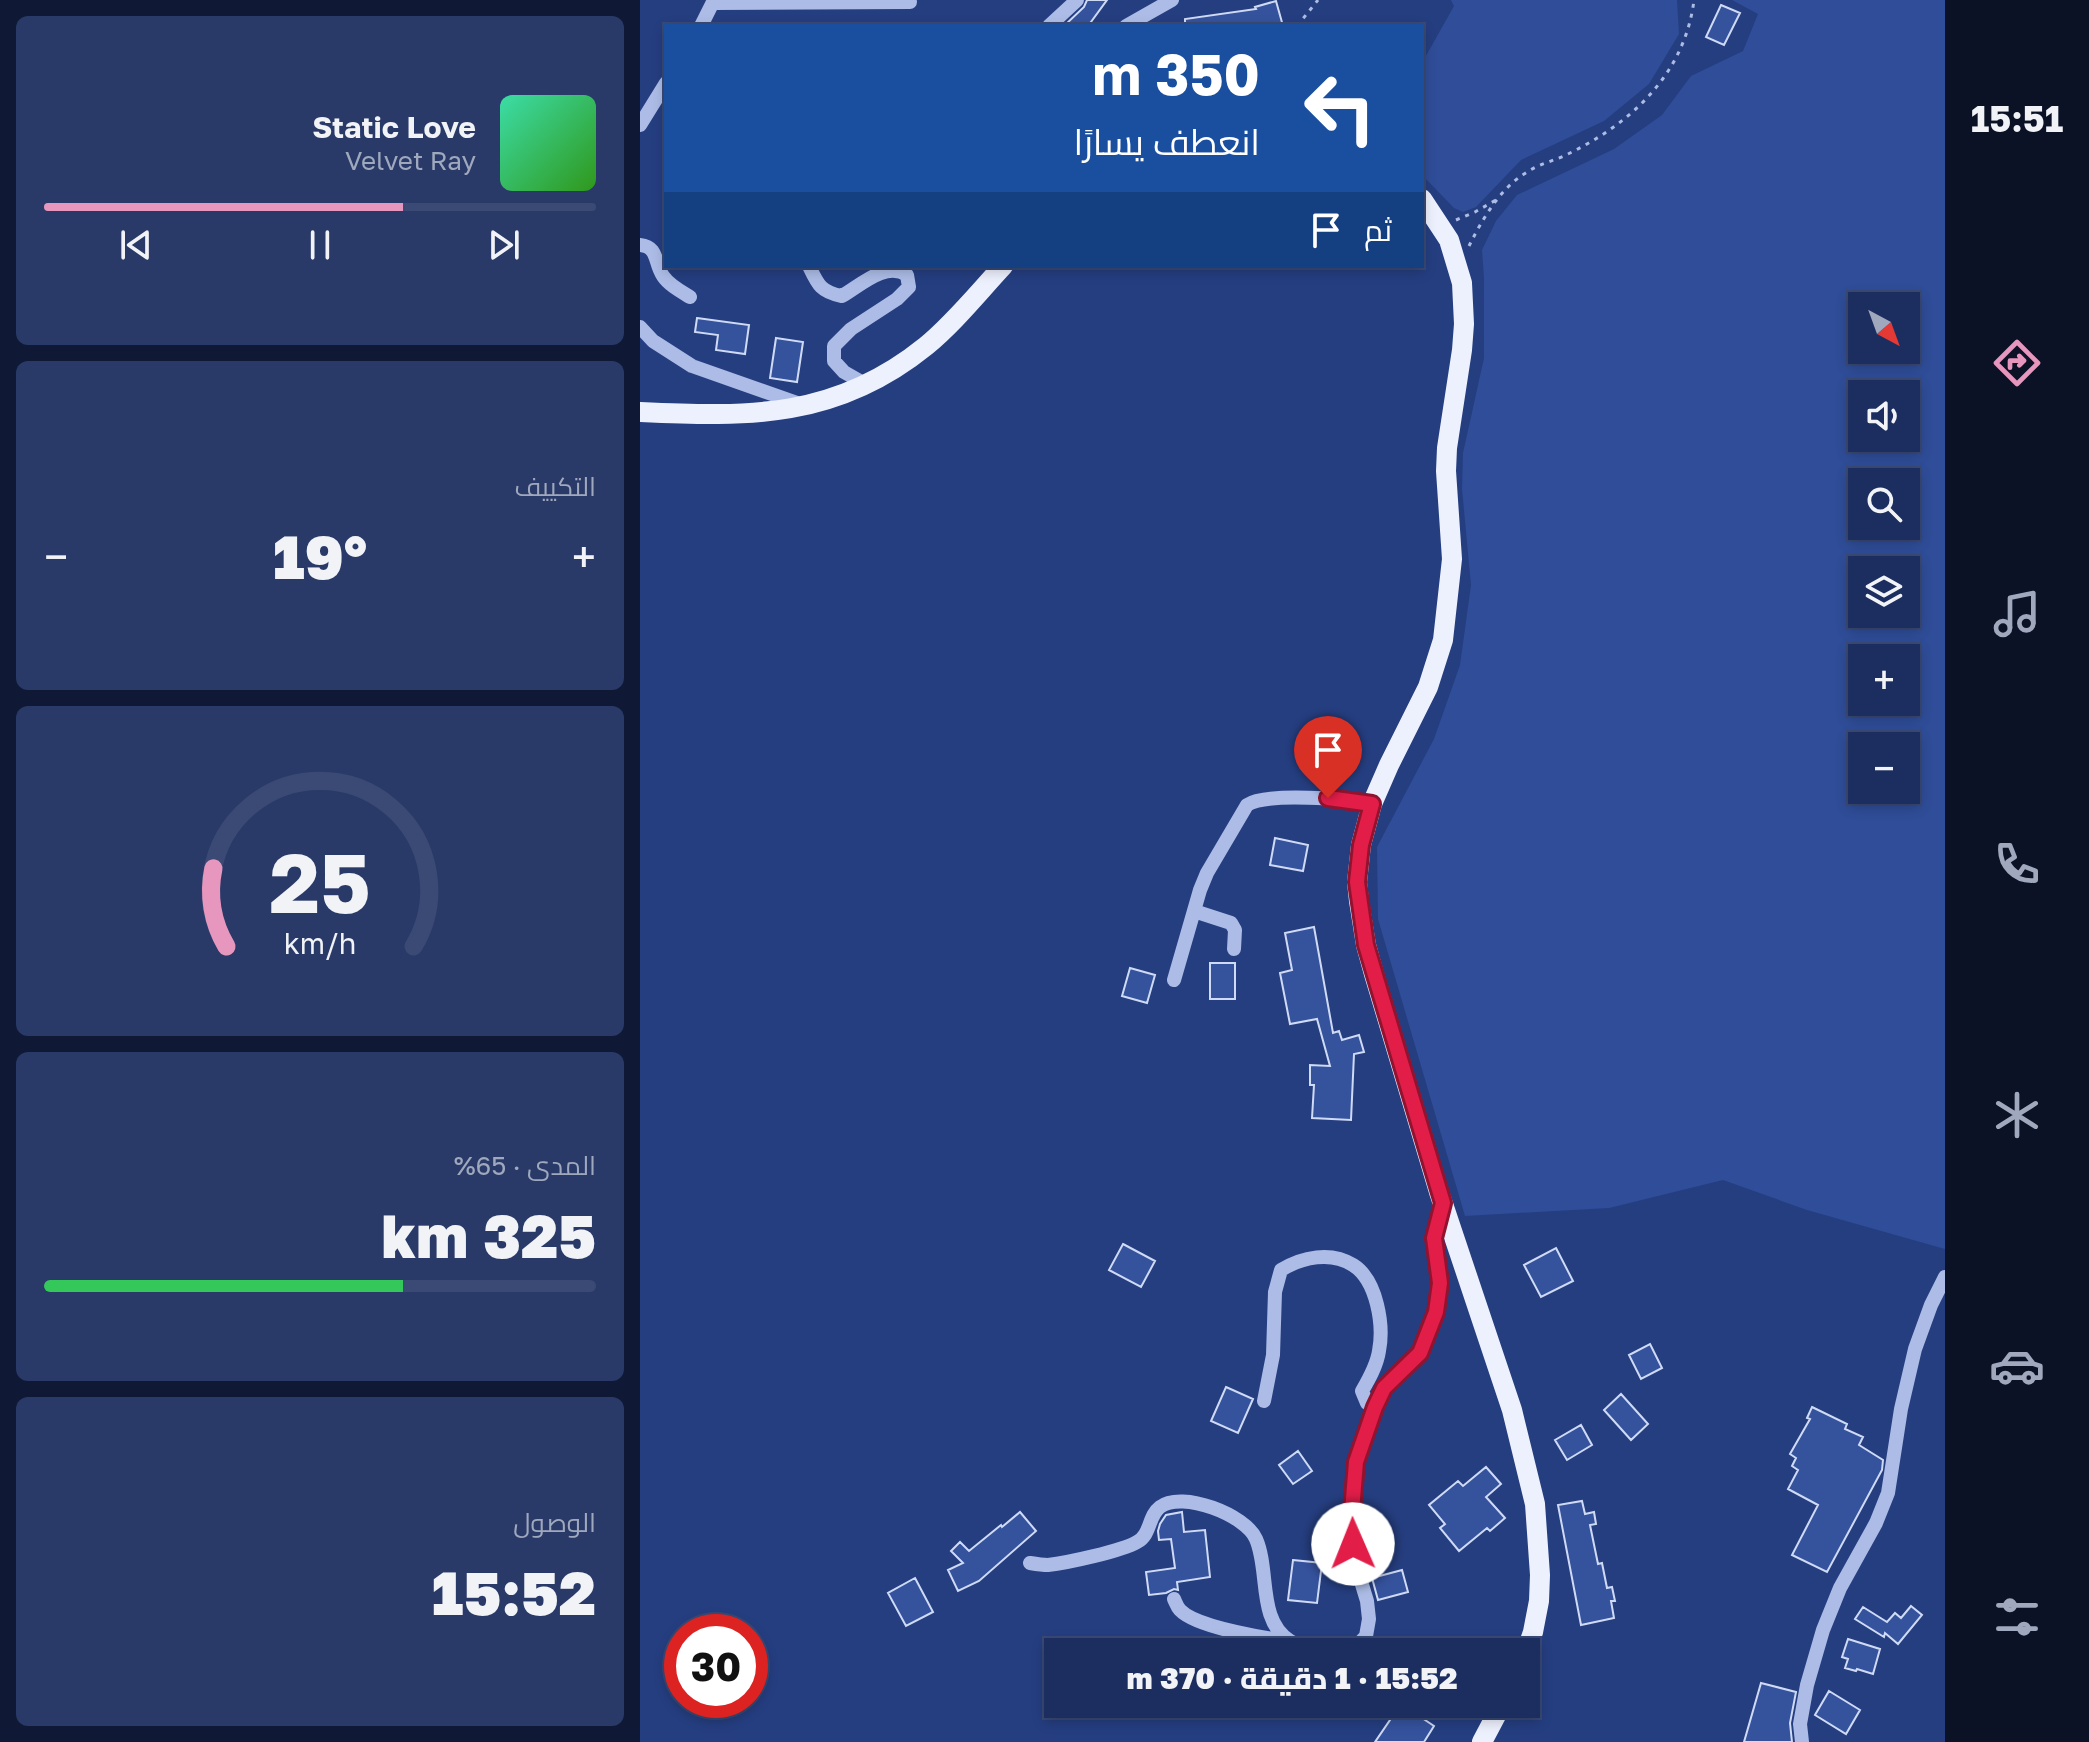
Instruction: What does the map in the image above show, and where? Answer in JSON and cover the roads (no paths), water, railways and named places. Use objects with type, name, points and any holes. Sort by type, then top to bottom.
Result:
[{"type":"main road","points":[[1424,202],[1449,240],[1462,283],[1464,324],[1446,471],[1452,559],[1443,640],[1428,687],[1372,804],[1361,845],[1357,882],[1366,945],[1443,1203],[1512,1410],[1535,1504],[1540,1575],[1539,1601],[1531,1638]]},
{"type":"main road","points":[[640,412],[715,415],[768,412],[807,406],[841,396],[909,359],[928,344],[1001,268]]},
{"type":"main road","points":[[1482,1742],[1495,1718]]},
{"type":"street","points":[[1051,24],[1077,0]]},
{"type":"street","points":[[1129,24],[1155,4],[1172,0]]},
{"type":"street","points":[[702,24],[713,2],[910,2]]},
{"type":"street","points":[[640,125],[664,86]]},
{"type":"street","points":[[640,245],[648,246],[655,253],[665,279],[690,297]]},
{"type":"street","points":[[810,268],[817,283],[829,293],[842,296],[886,270],[899,269],[907,275],[909,287],[897,299],[851,329],[834,346],[834,361],[844,372],[865,384]]},
{"type":"street","points":[[640,327],[653,341],[692,366],[807,406]]},
{"type":"street","points":[[1174,980],[1207,873],[1244,810],[1252,802],[1263,799],[1328,798],[1372,804]]},
{"type":"street","points":[[1194,911],[1231,923],[1235,930],[1234,949]]},
{"type":"street","points":[[1364,1638],[1369,1619],[1367,1601],[1356,1565],[1351,1523],[1356,1462],[1384,1388],[1420,1353],[1436,1312],[1440,1283],[1434,1238],[1443,1203]]},
{"type":"street","points":[[1264,1401],[1273,1355],[1275,1292],[1281,1270],[1295,1261],[1310,1257],[1331,1257],[1353,1265],[1367,1280],[1378,1306],[1381,1330],[1379,1352],[1362,1391],[1367,1403],[1375,1407]]},
{"type":"street","points":[[1802,1742],[1800,1724],[1807,1685],[1823,1630],[1840,1588],[1876,1523],[1888,1493],[1901,1409],[1915,1349],[1945,1277]]},
{"type":"street","points":[[1030,1563],[1047,1565],[1141,1541],[1154,1514],[1168,1503],[1176,1501],[1213,1507],[1243,1522],[1256,1538],[1270,1615],[1287,1638]]},
{"type":"street","points":[[1174,1599],[1180,1611],[1197,1620],[1265,1638]]}]
